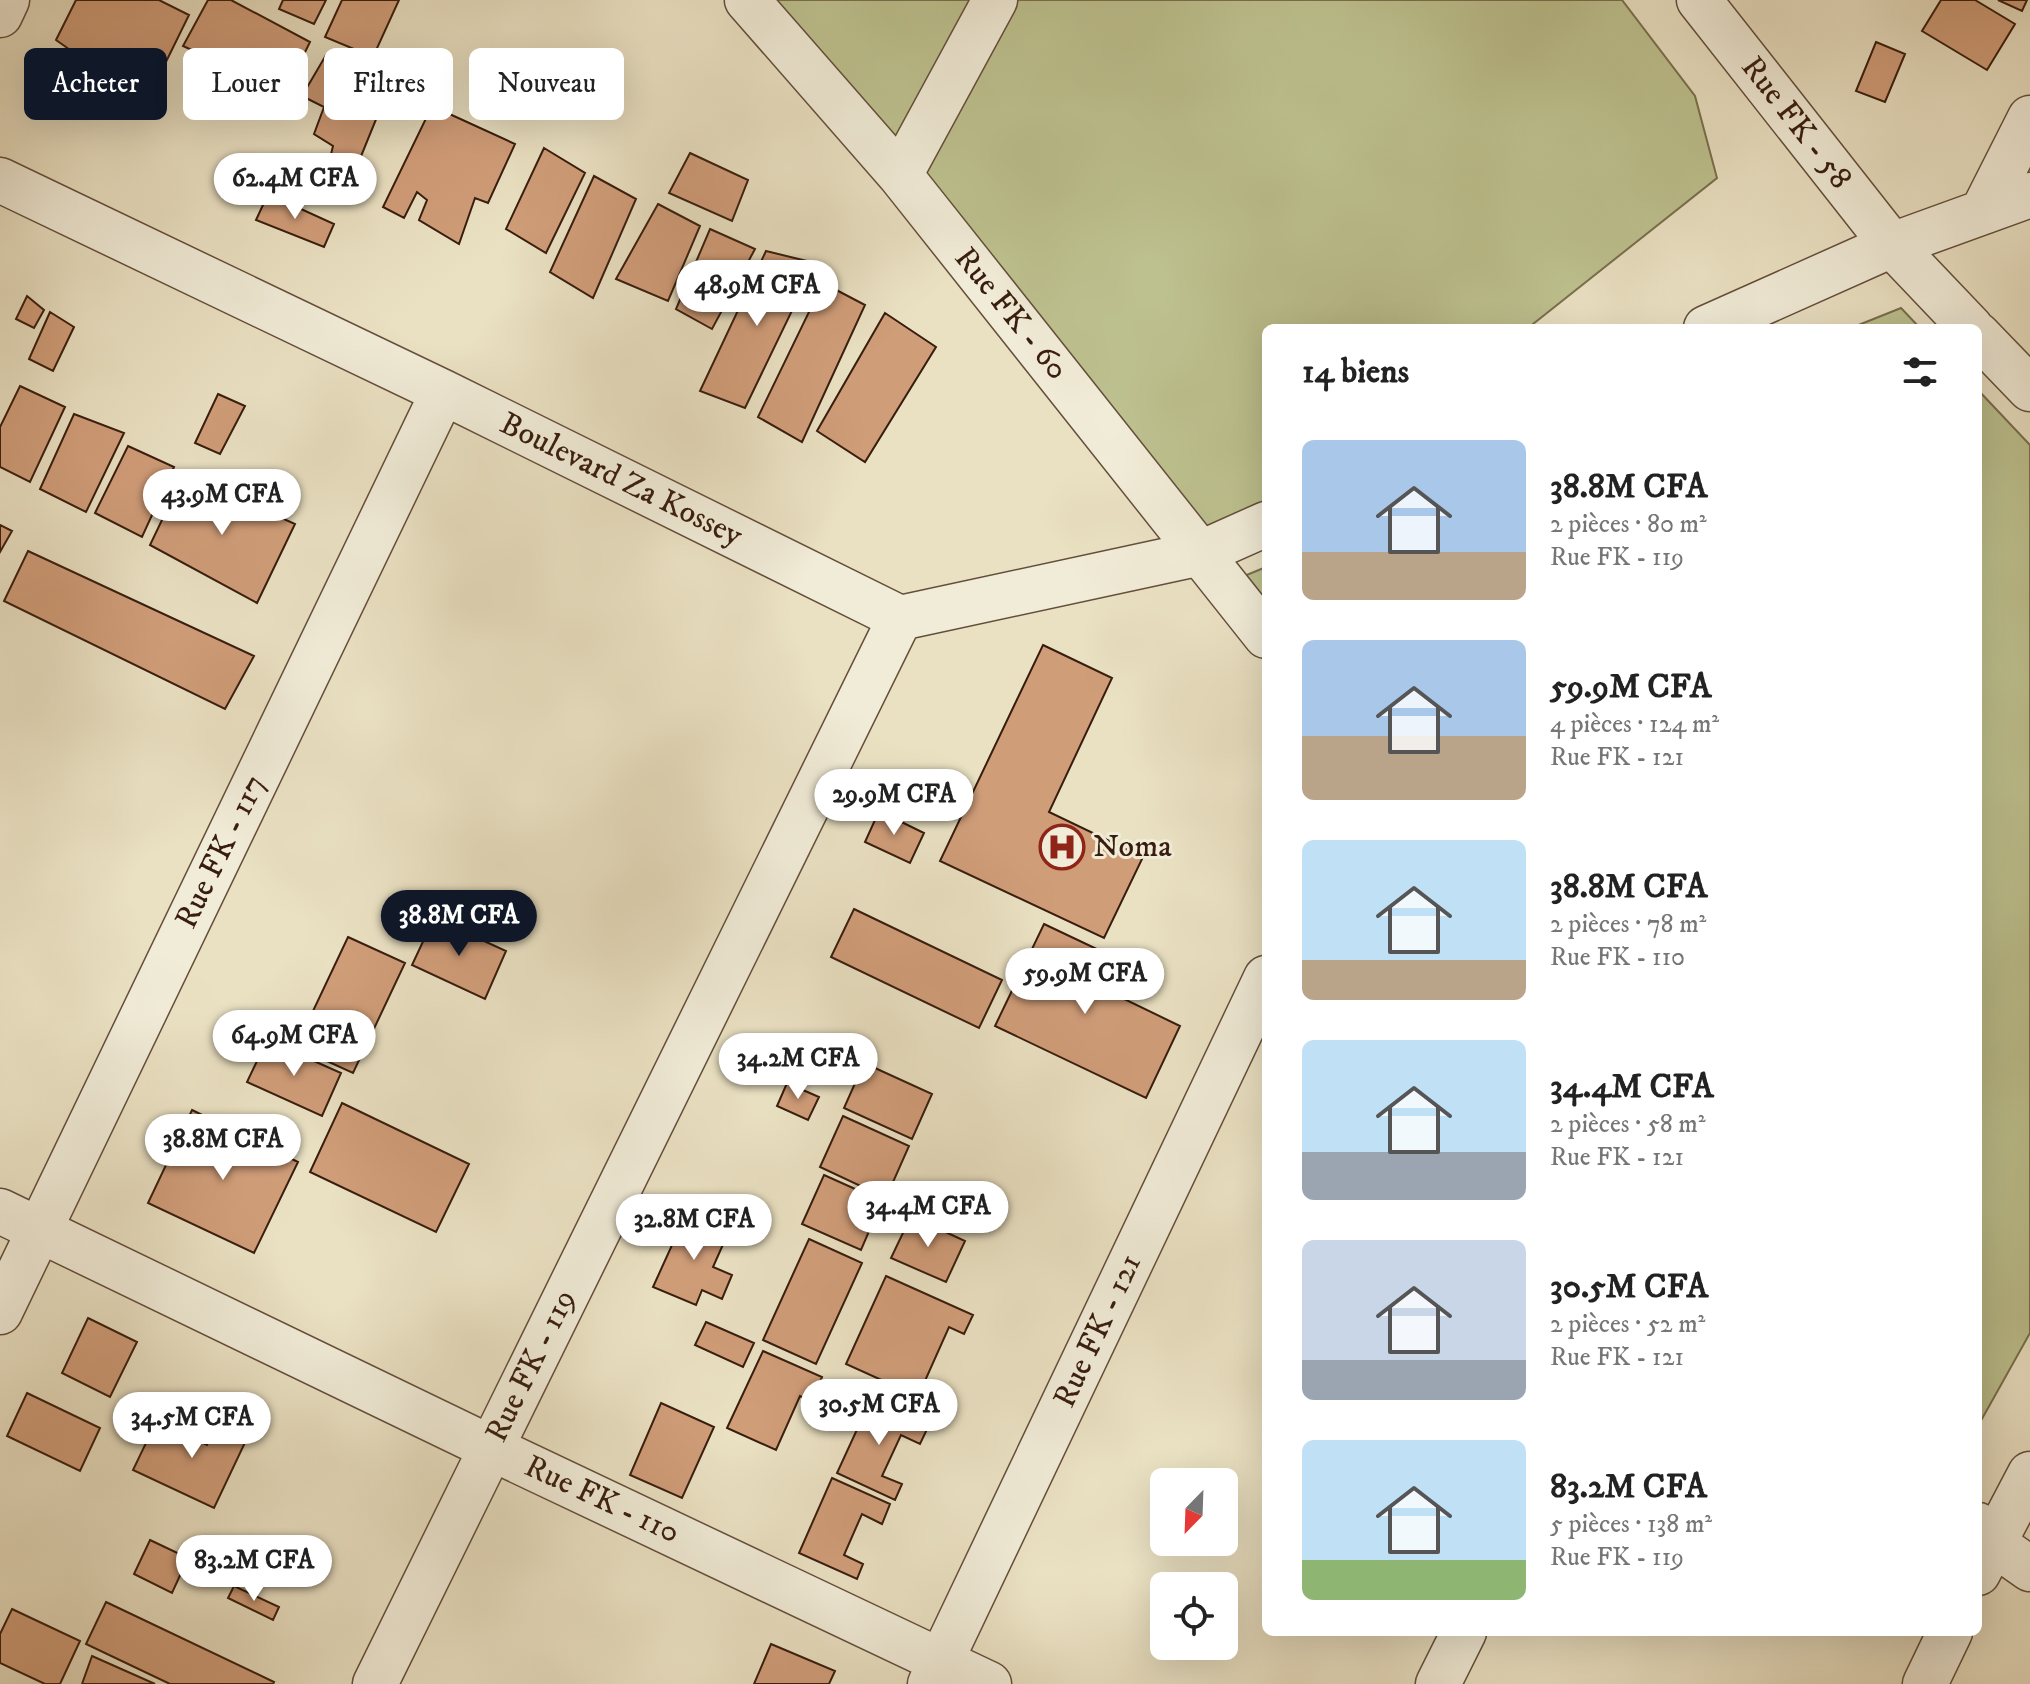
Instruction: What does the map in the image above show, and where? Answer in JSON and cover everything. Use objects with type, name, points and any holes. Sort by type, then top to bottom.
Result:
[{"type":"street","points":[[0,15],[7,0]]},
{"type":"street","name":"Rue FK - 60","points":[[747,0],[900,175],[1262,631]]},
{"type":"street","points":[[900,175],[995,0]]},
{"type":"street","name":"Rue FK - 58","points":[[1699,0],[1892,245],[1967,324]]},
{"type":"street","points":[[1983,211],[2030,118]]},
{"type":"street","name":"Boulevard Za Kossey","points":[[0,180],[443,392],[900,618]]},
{"type":"street","points":[[1715,324],[1892,245],[2030,195]]},
{"type":"street","points":[[1982,339],[2030,389]]},
{"type":"street","name":"Rue FK - 117","points":[[0,1312],[443,392]]},
{"type":"street","points":[[900,618],[1201,553],[1262,526]]},
{"type":"street","name":"Rue FK - 119","points":[[375,1684],[900,618]]},
{"type":"street","name":"Rue FK - 121","points":[[935,1672],[1262,986]]},
{"type":"street","name":"Rue FK - 110","points":[[0,1211],[491,1448],[935,1672],[989,1684]]},
{"type":"street","points":[[2030,1474],[1983,1547],[2030,1569]]},
{"type":"street","points":[[1438,1684],[1462,1636]]},
{"type":"street","points":[[1925,1684],[1948,1636]]},
{"type":"green space","points":[[760,0],[1622,0],[1695,96],[1717,178],[1533,324],[1262,324],[1262,521],[1189,529]]},
{"type":"green space","points":[[1901,308],[1916,324],[1861,324]]},
{"type":"green space","points":[[1982,394],[2030,445],[2030,1333],[1982,1419]]},
{"type":"green space","points":[[1262,569],[1262,610],[1237,579]]},
{"type":"building","points":[[76,0],[159,0],[189,15],[167,60],[167,48],[67,48],[56,40]]},
{"type":"building","points":[[208,0],[231,0],[310,42],[307,48],[183,46]]},
{"type":"building","points":[[283,0],[326,0],[314,24],[279,9]]},
{"type":"building","points":[[342,0],[399,0],[377,48],[351,48],[325,37]]},
{"type":"building","points":[[1941,0],[1975,0],[2015,24],[1987,70],[1922,31]]},
{"type":"building","points":[[1998,0],[2027,0],[2022,11]]},
{"type":"building","points":[[1876,42],[1905,54],[1885,102],[1856,91]]},
{"type":"building","points":[[324,58],[324,107],[308,99],[308,86]]},
{"type":"building","points":[[324,107],[324,120],[376,120],[355,171],[329,163],[333,146],[314,134]]},
{"type":"building","points":[[453,116],[515,144],[488,203],[475,198],[459,244],[419,220],[427,200],[417,192],[404,218],[383,207],[425,120],[453,120]]},
{"type":"building","points":[[544,148],[585,173],[546,253],[506,229]]},
{"type":"building","points":[[690,153],[748,180],[732,221],[669,193]]},
{"type":"building","points":[[594,176],[636,199],[593,298],[550,272]]},
{"type":"building","points":[[268,194],[334,224],[324,247],[256,220]]},
{"type":"building","points":[[658,204],[700,226],[668,301],[616,279]]},
{"type":"building","points":[[710,229],[755,249],[712,329],[676,309]]},
{"type":"building","points":[[766,251],[815,263],[745,408],[700,391]]},
{"type":"building","points":[[823,283],[865,305],[802,442],[758,417]]},
{"type":"building","points":[[27,296],[44,310],[34,328],[16,319]]},
{"type":"building","points":[[50,312],[74,327],[53,371],[29,359]]},
{"type":"building","points":[[885,313],[936,347],[865,462],[817,431]]},
{"type":"building","points":[[20,386],[65,407],[30,482],[0,467],[0,427]]},
{"type":"building","points":[[218,394],[245,406],[220,454],[195,443]]},
{"type":"building","points":[[74,414],[124,433],[86,512],[40,489]]},
{"type":"building","points":[[128,446],[174,467],[142,537],[95,513]]},
{"type":"building","points":[[184,474],[295,524],[257,603],[150,545]]},
{"type":"building","points":[[0,525],[12,531],[0,552]]},
{"type":"building","points":[[28,551],[254,656],[225,709],[4,601]]},
{"type":"building","points":[[1043,645],[1112,678],[1049,812],[1143,857],[1104,938],[940,861]]},
{"type":"building","points":[[879,811],[924,833],[910,863],[865,842]]},
{"type":"building","points":[[854,909],[1002,980],[979,1028],[831,957]]},
{"type":"building","points":[[434,918],[506,951],[485,999],[412,965]]},
{"type":"building","points":[[1044,924],[1101,951],[1087,981],[1180,1026],[1146,1098],[995,1026]]},
{"type":"building","points":[[348,937],[405,963],[353,1073],[296,1047]]},
{"type":"building","points":[[267,1040],[341,1073],[322,1116],[247,1082]]},
{"type":"building","points":[[864,1063],[932,1094],[912,1139],[844,1108]]},
{"type":"building","points":[[787,1083],[819,1097],[808,1120],[777,1106]]},
{"type":"building","points":[[342,1103],[469,1164],[436,1232],[310,1172]]},
{"type":"building","points":[[192,1110],[298,1162],[254,1253],[148,1203]]},
{"type":"building","points":[[843,1116],[909,1146],[886,1198],[820,1167]]},
{"type":"building","points":[[824,1175],[882,1201],[861,1250],[802,1224]]},
{"type":"building","points":[[687,1212],[729,1231],[713,1267],[732,1275],[722,1299],[702,1290],[696,1305],[653,1287]]},
{"type":"building","points":[[911,1216],[965,1241],[946,1282],[891,1258]]},
{"type":"building","points":[[809,1239],[862,1263],[816,1364],[763,1340]]},
{"type":"building","points":[[886,1276],[973,1315],[964,1334],[949,1327],[924,1383],[936,1388],[930,1402],[846,1364]]},
{"type":"building","points":[[88,1318],[137,1342],[110,1397],[62,1373]]},
{"type":"building","points":[[706,1322],[754,1343],[743,1367],[695,1345]]},
{"type":"building","points":[[763,1351],[822,1377],[812,1401],[800,1396],[776,1450],[727,1428]]},
{"type":"building","points":[[27,1393],[100,1428],[80,1471],[7,1436]]},
{"type":"building","points":[[871,1399],[929,1425],[920,1444],[901,1435],[882,1476],[902,1484],[895,1500],[837,1473]]},
{"type":"building","points":[[661,1403],[714,1427],[682,1498],[630,1475]]},
{"type":"building","points":[[220,1418],[250,1432],[214,1508],[133,1470],[157,1420],[207,1445]]},
{"type":"building","points":[[832,1478],[890,1504],[882,1524],[862,1514],[844,1555],[863,1564],[857,1579],[799,1553]]},
{"type":"building","points":[[150,1540],[188,1558],[172,1593],[134,1574]]},
{"type":"building","points":[[234,1586],[279,1607],[273,1620],[228,1598]]},
{"type":"building","points":[[106,1602],[274,1682],[170,1684],[86,1644]]},
{"type":"building","points":[[12,1609],[80,1641],[60,1684],[45,1684],[0,1663],[0,1634]]},
{"type":"building","points":[[771,1644],[835,1671],[829,1684],[754,1684]]},
{"type":"building","points":[[92,1656],[155,1684],[82,1684]]},
{"type":"place","name":"Noma","points":[[1062,847]]}]
